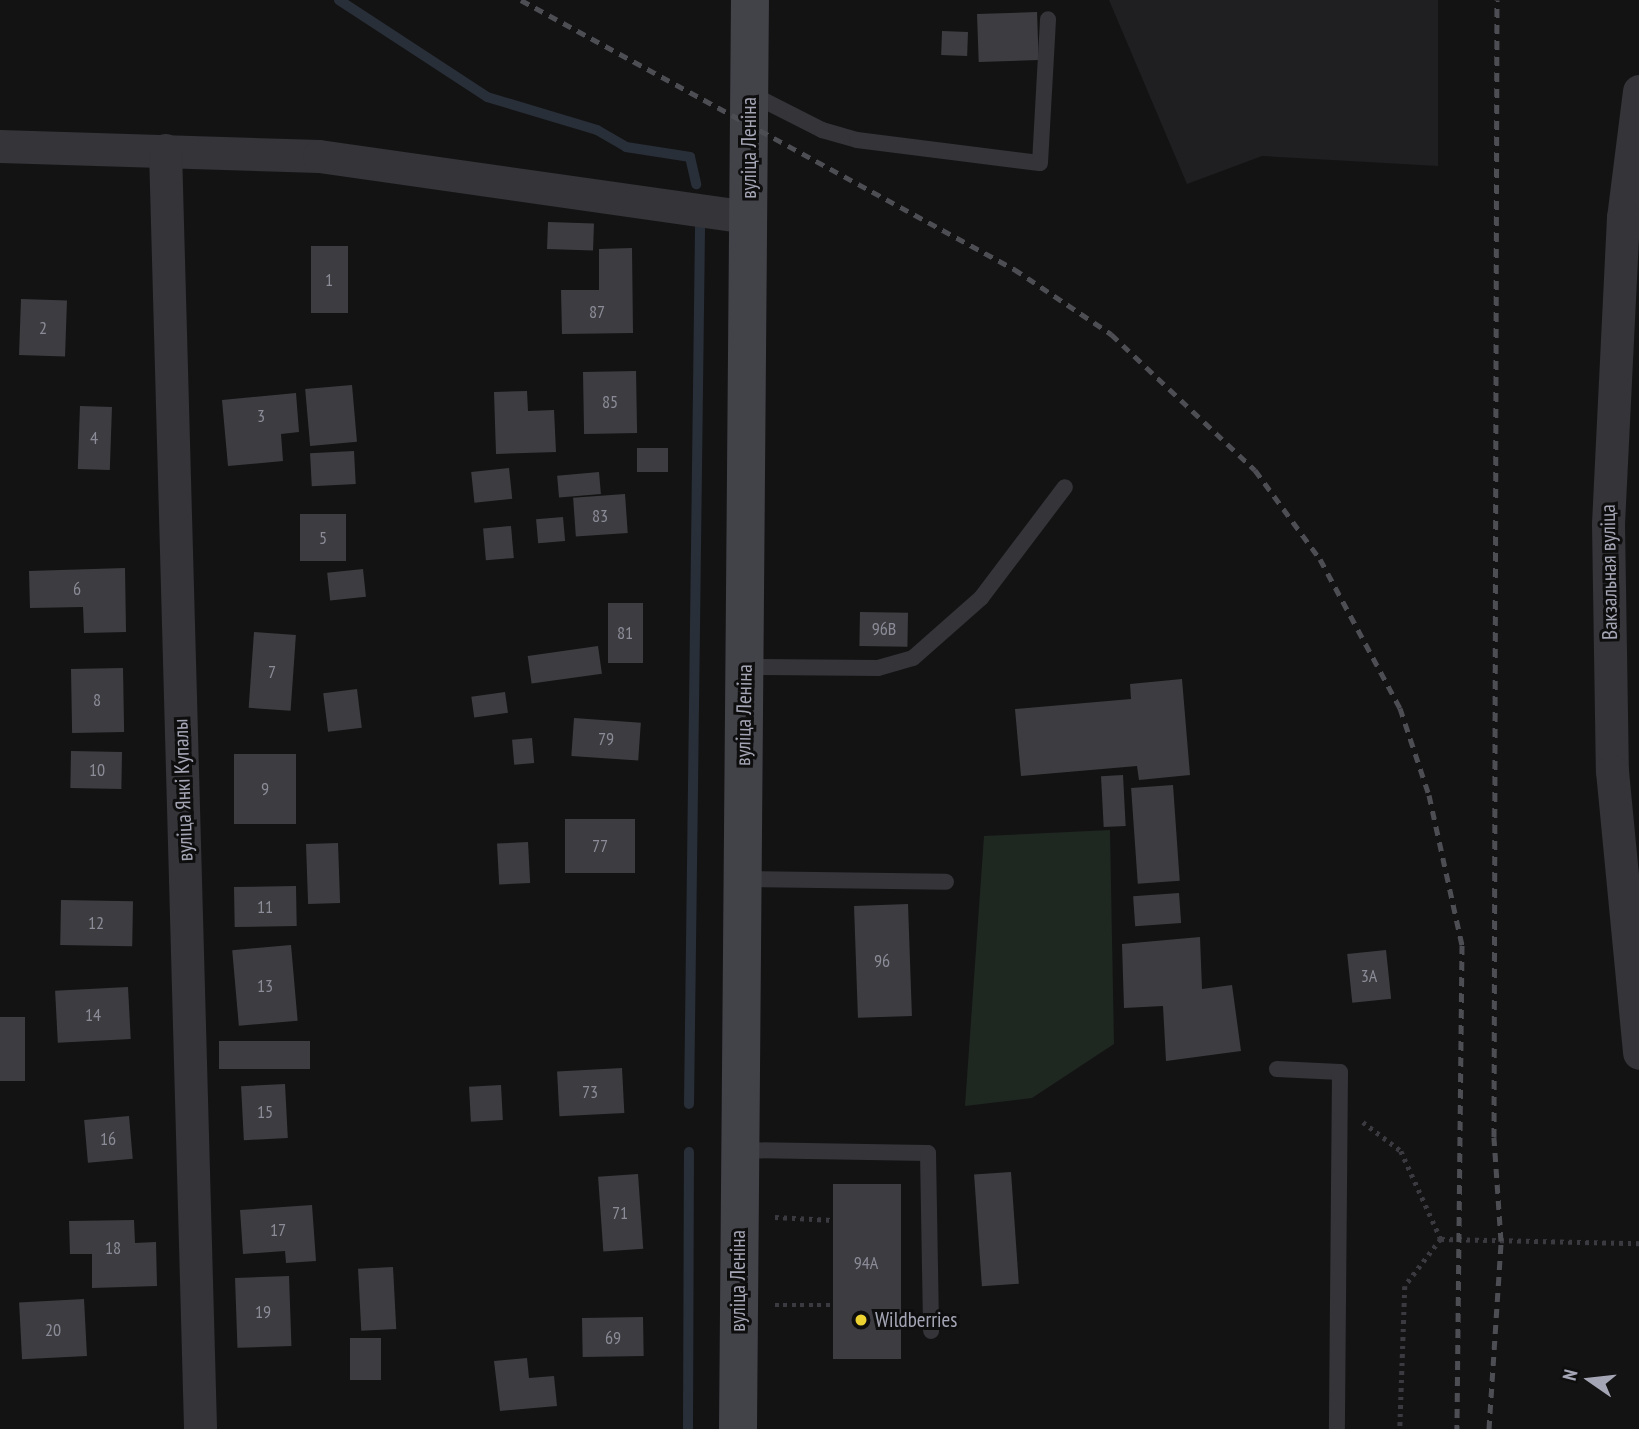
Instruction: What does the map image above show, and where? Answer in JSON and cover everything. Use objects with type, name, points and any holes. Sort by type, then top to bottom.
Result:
[{"type":"main road","name":"вуліца Леніна","points":[[738,1429],[750,0]]},
{"type":"street","name":"Вакзальная вуліца","points":[[1639,91],[1612,771],[1639,1053]]},
{"type":"street","points":[[0,146],[319,156],[749,217]]},
{"type":"street","name":"вуліца Янкі Купалы","points":[[165,150],[200,1429]]},
{"type":"lane","points":[[749,93],[822,130],[857,140],[1040,163],[1048,19]]},
{"type":"lane","points":[[744,667],[878,668],[913,658],[981,598],[1065,487]]},
{"type":"lane","points":[[742,879],[946,882]]},
{"type":"lane","points":[[1277,1069],[1340,1072],[1337,1429]]},
{"type":"lane","points":[[739,1150],[928,1153],[931,1331]]},
{"type":"path","points":[[1340,1105],[1401,1151],[1441,1239]]},
{"type":"path","points":[[775,1217],[833,1220]]},
{"type":"path","points":[[1441,1239],[1639,1243]]},
{"type":"path","points":[[1399,1429],[1405,1286],[1441,1239]]},
{"type":"path","points":[[775,1305],[832,1305]]},
{"type":"shaded area","points":[[1109,0],[1438,0],[1438,166],[1262,156],[1187,184]]},
{"type":"shaded area","points":[[1110,830],[1114,1044],[1032,1098],[965,1106],[984,836]]},
{"type":"building","points":[[1037,12],[1039,60],[979,62],[977,14]]},
{"type":"building","points":[[942,31],[968,32],[967,56],[941,55]]},
{"type":"building","points":[[548,222],[594,224],[593,251],[547,249]]},
{"type":"building","points":[[311,246],[348,246],[348,313],[311,313]]},
{"type":"building","points":[[632,248],[633,333],[562,334],[561,290],[599,290],[599,249]]},
{"type":"building","points":[[21,299],[67,301],[65,357],[19,355]]},
{"type":"building","points":[[636,371],[637,433],[584,434],[583,372]]},
{"type":"building","points":[[352,385],[357,442],[310,446],[305,389]]},
{"type":"building","points":[[527,391],[528,411],[554,410],[556,452],[496,454],[494,392]]},
{"type":"building","points":[[296,393],[299,432],[281,434],[283,461],[228,466],[222,400]]},
{"type":"building","points":[[80,406],[112,407],[110,470],[78,469]]},
{"type":"building","points":[[637,448],[668,448],[668,472],[637,472]]},
{"type":"building","points":[[354,451],[356,484],[312,486],[310,453]]},
{"type":"building","points":[[509,468],[512,499],[474,503],[471,472]]},
{"type":"building","points":[[599,472],[601,494],[559,498],[557,476]]},
{"type":"building","points":[[625,494],[628,533],[576,537],[573,498]]},
{"type":"building","points":[[300,514],[346,514],[346,561],[300,561]]},
{"type":"building","points":[[563,517],[565,541],[538,543],[536,519]]},
{"type":"building","points":[[511,526],[514,558],[486,560],[483,528]]},
{"type":"building","points":[[125,568],[126,632],[84,633],[83,607],[30,608],[29,571]]},
{"type":"building","points":[[363,569],[366,597],[330,601],[327,573]]},
{"type":"building","points":[[608,603],[643,603],[643,663],[608,663]]},
{"type":"building","points":[[860,612],[908,613],[907,647],[859,646]]},
{"type":"building","points":[[254,632],[296,635],[291,711],[249,708]]},
{"type":"building","points":[[598,646],[602,674],[532,684],[528,656]]},
{"type":"building","points":[[123,668],[124,732],[72,733],[71,669]]},
{"type":"building","points":[[1182,679],[1190,775],[1139,780],[1137,766],[1021,776],[1015,709],[1131,699],[1130,684]]},
{"type":"building","points":[[357,689],[362,728],[328,732],[323,693]]},
{"type":"building","points":[[505,692],[508,713],[474,718],[471,697]]},
{"type":"building","points":[[574,718],[641,723],[638,761],[571,756]]},
{"type":"building","points":[[532,738],[534,763],[514,765],[512,740]]},
{"type":"building","points":[[71,751],[122,752],[121,789],[70,788]]},
{"type":"building","points":[[234,754],[296,754],[296,824],[234,824]]},
{"type":"building","points":[[1123,775],[1126,826],[1104,827],[1101,776]]},
{"type":"building","points":[[1173,785],[1180,881],[1138,884],[1131,788]]},
{"type":"building","points":[[565,819],[635,819],[635,873],[565,873]]},
{"type":"building","points":[[528,842],[530,883],[499,885],[497,844]]},
{"type":"building","points":[[338,843],[340,903],[308,904],[306,844]]},
{"type":"building","points":[[296,886],[297,926],[235,927],[234,887]]},
{"type":"building","points":[[1179,893],[1181,923],[1135,926],[1133,896]]},
{"type":"building","points":[[61,900],[133,901],[132,946],[60,945]]},
{"type":"building","points":[[908,904],[912,1016],[858,1018],[854,906]]},
{"type":"building","points":[[1200,937],[1202,989],[1232,985],[1241,1051],[1166,1061],[1163,1006],[1124,1008],[1122,944]]},
{"type":"building","points":[[291,945],[298,1021],[239,1026],[232,950]]},
{"type":"building","points":[[1386,950],[1391,999],[1352,1003],[1347,954]]},
{"type":"building","points":[[128,987],[131,1039],[58,1043],[55,991]]},
{"type":"building","points":[[0,1017],[25,1017],[25,1081],[0,1081]]},
{"type":"building","points":[[219,1041],[310,1041],[310,1069],[219,1069]]},
{"type":"building","points":[[622,1068],[624,1113],[559,1116],[557,1071]]},
{"type":"building","points":[[285,1084],[288,1138],[244,1140],[241,1086]]},
{"type":"building","points":[[501,1085],[503,1120],[471,1122],[469,1087]]},
{"type":"building","points":[[129,1116],[133,1159],[88,1163],[84,1120]]},
{"type":"building","points":[[1011,1172],[1019,1284],[982,1286],[974,1175]]},
{"type":"building","points":[[638,1174],[643,1249],[603,1252],[598,1177]]},
{"type":"building","points":[[833,1184],[901,1184],[901,1359],[833,1359]]},
{"type":"building","points":[[312,1205],[316,1261],[286,1263],[285,1251],[243,1254],[240,1210]]},
{"type":"building","points":[[134,1220],[135,1243],[156,1242],[157,1286],[92,1288],[92,1254],[70,1254],[69,1221]]},
{"type":"building","points":[[393,1267],[396,1329],[361,1331],[358,1269]]},
{"type":"building","points":[[289,1276],[291,1346],[237,1348],[235,1278]]},
{"type":"building","points":[[84,1299],[87,1356],[22,1359],[19,1302]]},
{"type":"building","points":[[643,1317],[644,1356],[583,1357],[582,1318]]},
{"type":"building","points":[[350,1338],[381,1338],[381,1380],[350,1380]]},
{"type":"building","points":[[527,1358],[529,1378],[554,1376],[557,1406],[500,1411],[494,1361]]},
{"type":"waterway","points":[[339,0],[487,97],[597,130],[626,147],[690,157],[696,184]]},
{"type":"waterway","points":[[689,1104],[700,227]]},
{"type":"waterway","points":[[688,1429],[689,1152]]},
{"type":"railway","points":[[521,0],[1014,269],[1111,334],[1255,470],[1320,559],[1400,708],[1429,795],[1462,945],[1457,1429]]},
{"type":"railway","points":[[1489,1429],[1501,1241],[1494,1137],[1497,0]]},
{"type":"place","name":"Wildberries","points":[[861,1320]]}]
